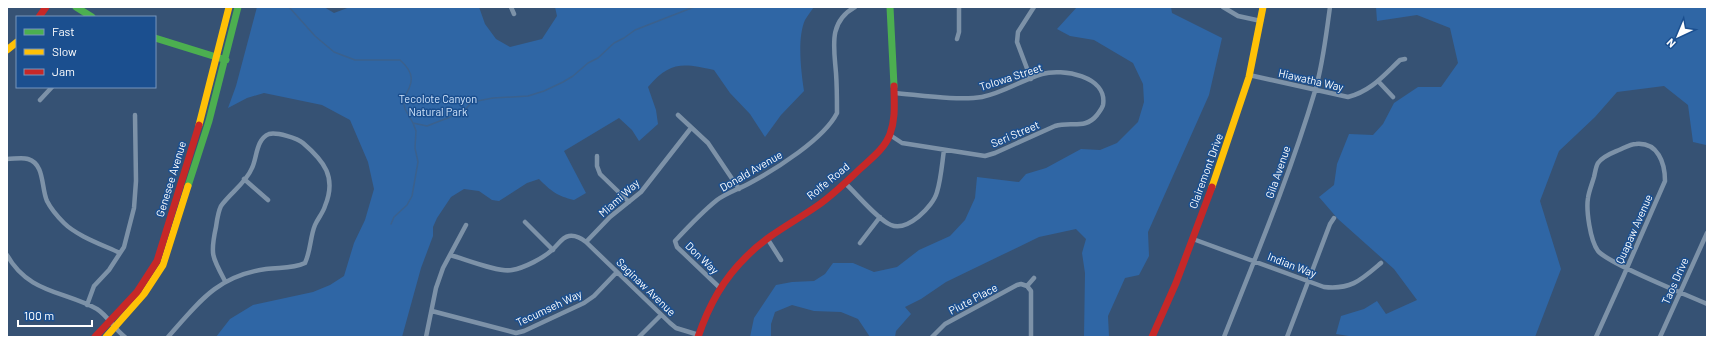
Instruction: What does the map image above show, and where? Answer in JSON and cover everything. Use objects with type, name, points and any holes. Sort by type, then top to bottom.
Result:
[{"type":"main road","points":[[40,16],[46,7]]},
{"type":"main road","points":[[76,7],[90,16]]},
{"type":"main road","name":"Genesee Avenue","points":[[106,337],[112,325],[147,280],[157,261],[195,137],[229,7]]},
{"type":"main road","name":"Genesee Avenue","points":[[95,337],[112,325],[149,290],[162,265],[209,121],[226,60],[238,7]]},
{"type":"main road","name":"Rolfe Road","points":[[699,336],[708,308],[720,288],[743,259],[767,238],[818,205],[845,183],[878,153],[890,135],[894,117],[894,93],[890,7]]},
{"type":"main road","name":"Clairemont Drive","points":[[1152,337],[1194,239],[1232,130],[1249,75],[1263,7]]},
{"type":"main road","points":[[156,38],[226,60]]},
{"type":"main road","points":[[7,50],[16,43]]},
{"type":"street","points":[[511,7],[514,14]]},
{"type":"street","name":"Donald Avenue","points":[[677,239],[718,200],[788,161],[816,137],[834,118],[837,113],[833,38],[838,23],[845,14],[855,7]]},
{"type":"street","points":[[957,39],[960,32],[959,7]]},
{"type":"street","points":[[1031,79],[1017,42],[1018,32],[1034,7]]},
{"type":"street","points":[[1223,7],[1238,16],[1261,21]]},
{"type":"street","name":"Gila Avenue","points":[[1224,337],[1287,174],[1315,90],[1323,56],[1330,7]]},
{"type":"street","name":"Hiawatha Way","points":[[1249,75],[1348,97],[1361,94],[1378,81],[1400,60],[1405,59]]},
{"type":"street","name":"Tolowa Street","points":[[894,93],[969,98],[984,97],[1043,74],[1060,73],[1087,77],[1096,83],[1102,92]]},
{"type":"street","points":[[1378,81],[1393,97]]},
{"type":"street","points":[[40,100],[51,88]]},
{"type":"street","name":"Seri Street","points":[[890,135],[902,143],[985,156],[1055,126],[1064,124],[1084,125],[1092,121],[1103,104],[1102,92]]},
{"type":"street","points":[[87,305],[94,286],[109,270],[124,248],[134,208],[136,181],[135,115]]},
{"type":"street","points":[[678,115],[708,143],[740,189]]},
{"type":"street","name":"Miami Way","points":[[586,242],[610,217],[641,192],[691,128]]},
{"type":"street","points":[[168,337],[211,290],[225,281],[240,275],[266,269],[296,267],[305,263],[309,253],[315,224],[326,205],[330,185],[328,172],[319,157],[300,140],[273,134],[268,134],[264,137],[259,143],[253,167],[221,206],[212,244],[214,260],[225,281]]},
{"type":"street","name":"Quapaw Avenue","points":[[1596,337],[1627,268],[1665,181],[1665,169],[1660,156],[1652,147],[1645,144],[1632,144],[1607,155],[1598,163],[1588,198],[1593,240],[1598,251],[1605,257],[1627,268]]},
{"type":"street","points":[[845,183],[891,225],[905,226],[913,222],[934,200],[937,193],[944,150]]},
{"type":"street","points":[[597,156],[597,166],[600,174],[629,202]]},
{"type":"street","points":[[7,159],[28,159],[36,163],[40,168],[47,201],[51,209],[63,222],[70,229],[120,253]]},
{"type":"street","points":[[244,179],[268,200]]},
{"type":"street","points":[[860,243],[880,216]]},
{"type":"street","points":[[1287,337],[1330,224],[1334,218]]},
{"type":"street","points":[[525,222],[552,250]]},
{"type":"street","points":[[426,337],[436,288],[450,255],[466,225]]},
{"type":"street","name":"Taos Drive","points":[[1660,337],[1707,233]]},
{"type":"street","points":[[450,255],[502,270],[512,270],[538,260],[552,250],[563,239],[570,236],[579,237],[586,242]]},
{"type":"street","points":[[767,238],[781,260]]},
{"type":"street","name":"Don Way","points":[[677,239],[675,241],[677,247],[720,288]]},
{"type":"street","name":"Indian Way","points":[[1194,239],[1324,287],[1346,287],[1360,281],[1381,263]]},
{"type":"street","name":"Saginaw Avenue","points":[[586,242],[676,328],[699,336]]},
{"type":"street","points":[[7,255],[21,273],[30,280],[46,290],[98,310],[125,337]]},
{"type":"street","points":[[1627,268],[1707,304]]},
{"type":"street","name":"Tecumseh Way","points":[[432,311],[516,333],[524,331],[594,296],[617,272]]},
{"type":"street","points":[[1031,337],[1031,291],[1027,286],[1034,278]]},
{"type":"street","name":"Piute Place","points":[[932,337],[945,324],[1017,285],[1021,284],[1027,286]]},
{"type":"street","points":[[639,337],[661,315]]},
{"type":"green space","name":"Tecolote Canyon Natural Park","points":[[257,7],[324,7],[334,13],[350,7],[479,7],[485,24],[496,39],[510,47],[542,39],[557,16],[555,7],[814,7],[805,20],[801,36],[801,64],[804,91],[781,115],[765,137],[750,114],[730,93],[714,70],[685,65],[670,68],[663,72],[648,87],[656,110],[658,124],[639,141],[632,130],[619,118],[564,151],[586,193],[574,200],[563,197],[547,187],[539,179],[527,183],[499,201],[492,200],[479,191],[464,189],[451,197],[437,218],[433,227],[433,236],[421,268],[402,337],[216,337],[230,319],[253,305],[313,292],[330,285],[344,276],[354,243],[365,220],[374,189],[368,162],[350,120],[322,105],[264,93],[247,98],[228,108],[236,86]]},
{"type":"green space","points":[[1077,7],[1171,7],[1172,13],[1222,38],[1209,95],[1148,232],[1149,256],[1139,275],[1125,278],[1108,316],[1109,337],[1084,337],[1085,273],[1082,253],[1086,239],[1076,229],[1039,237],[946,282],[921,299],[905,307],[911,314],[896,331],[895,337],[870,337],[858,319],[841,312],[814,311],[792,305],[775,312],[771,324],[771,337],[750,337],[754,318],[776,285],[792,282],[814,281],[825,274],[833,263],[853,263],[874,272],[897,267],[919,250],[950,236],[965,220],[975,198],[977,177],[1019,182],[1026,174],[1046,168],[1081,149],[1100,150],[1117,143],[1138,122],[1144,102],[1143,84],[1133,63],[1094,40],[1070,36],[1057,29]]},
{"type":"green space","points":[[1376,7],[1707,7],[1706,145],[1693,142],[1688,105],[1664,86],[1617,92],[1595,117],[1559,151],[1540,201],[1561,269],[1535,337],[1355,337],[1336,334],[1341,316],[1364,309],[1377,301],[1386,314],[1417,300],[1394,269],[1338,219],[1319,197],[1334,185],[1337,164],[1349,134],[1373,135],[1383,124],[1394,103],[1418,87],[1441,87],[1458,63],[1450,28],[1417,15],[1377,21]]},
{"type":"waterway","points":[[289,7],[315,36],[334,52],[355,60],[400,60],[408,69],[411,78],[411,83],[403,99],[405,109],[413,123],[427,126],[463,112],[472,102],[493,98],[528,96],[544,91],[573,76],[588,63],[598,58],[614,43],[635,30],[694,7]]},
{"type":"waterway","points":[[391,224],[394,217],[407,205],[412,196],[418,162],[415,148],[416,131],[413,123]]},
{"type":"traffic: fast","points":[[76,7],[90,16]]},
{"type":"traffic: fast","points":[[188,186],[209,121],[238,7]]},
{"type":"traffic: fast","points":[[890,7],[894,86]]},
{"type":"traffic: fast","points":[[156,38],[226,60]]},
{"type":"traffic: slow","points":[[199,125],[229,7]]},
{"type":"traffic: slow","points":[[1212,187],[1249,77],[1263,7]]},
{"type":"traffic: slow","points":[[7,50],[16,43]]},
{"type":"traffic: slow","points":[[106,337],[144,294],[163,265],[188,186]]},
{"type":"traffic: jam","points":[[40,16],[46,7]]},
{"type":"traffic: jam","points":[[698,337],[712,303],[724,283],[739,264],[764,241],[829,197],[882,148],[888,139],[892,128],[894,86]]},
{"type":"traffic: jam","points":[[95,337],[137,292],[157,261],[199,125]]},
{"type":"traffic: jam","points":[[1152,337],[1176,283],[1212,187]]}]
